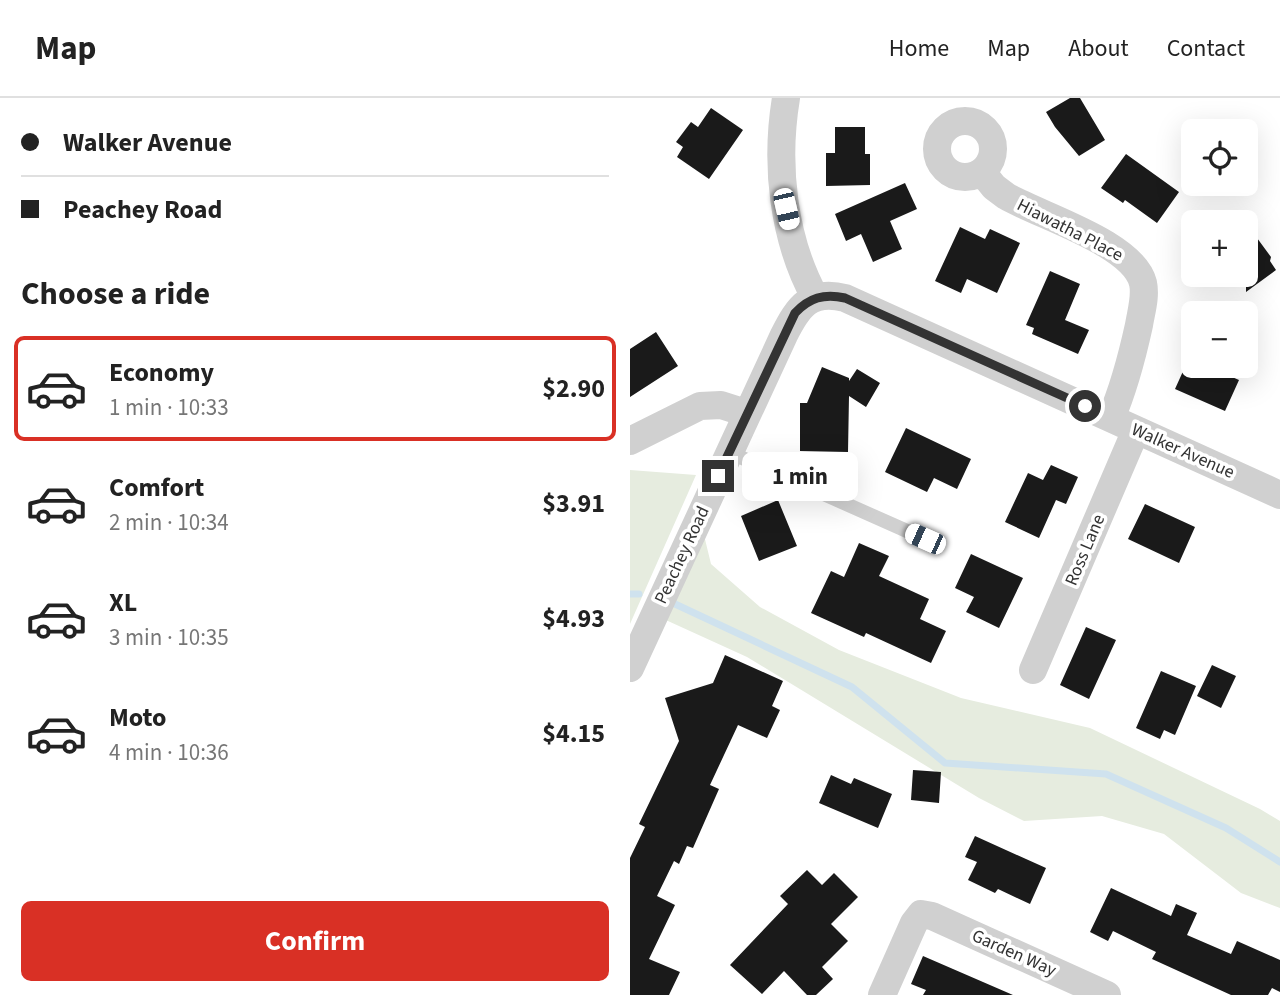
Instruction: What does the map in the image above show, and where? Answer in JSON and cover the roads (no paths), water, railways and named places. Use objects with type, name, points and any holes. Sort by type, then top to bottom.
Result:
[{"type":"street","points":[[786,98],[782,153],[786,209],[797,256],[816,297]]},
{"type":"street","name":"Hiawatha Place","points":[[982,172],[994,187],[1006,196],[1106,244],[1126,256],[1137,267],[1143,283],[1144,298],[1128,374],[1111,418]]},
{"type":"street","name":"Walker Avenue","points":[[816,297],[832,295],[845,298],[1280,495]]},
{"type":"street","name":"Peachey Road","points":[[630,668],[746,413],[795,313],[803,304],[816,297]]},
{"type":"street","points":[[630,441],[700,406],[721,405],[746,413]]},
{"type":"street","name":"Ross Lane","points":[[1033,670],[1136,430]]},
{"type":"street","name":"Garden Way","points":[[882,995],[914,923],[921,914],[932,916],[1107,995]]},
{"type":"lane","points":[[729,452],[925,539]]},
{"type":"waterway","points":[[630,594],[639,594]]},
{"type":"waterway","points":[[675,604],[852,687],[945,763],[1106,774],[1226,828],[1280,862]]}]
